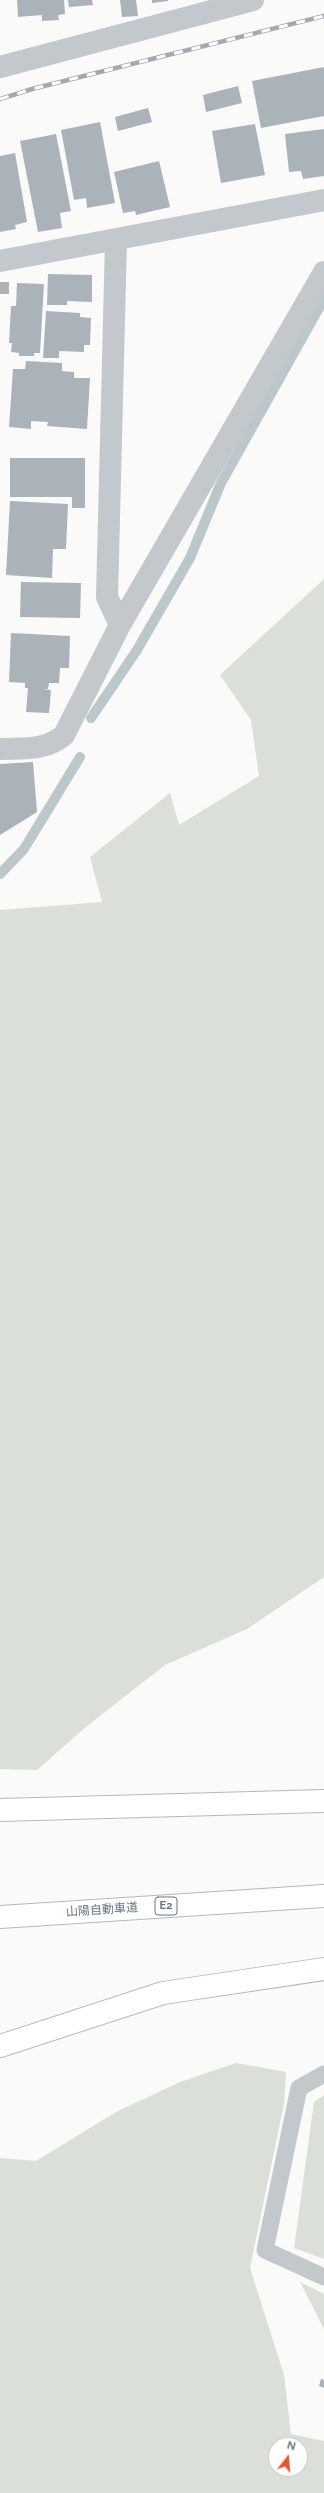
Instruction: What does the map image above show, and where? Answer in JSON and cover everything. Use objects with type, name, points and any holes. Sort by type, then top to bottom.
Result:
[{"type":"main road","points":[[4,1810],[324,1801]]},
{"type":"main road","name":"山陽自動車道","points":[[4,1916],[324,1896]]},
{"type":"main road","points":[[0,2046],[163,1993],[324,1969]]},
{"type":"street","points":[[0,67],[253,0]]},
{"type":"street","points":[[0,261],[116,241],[324,200]]},
{"type":"street","points":[[116,241],[107,597],[120,625]]},
{"type":"street","points":[[0,749],[40,748],[55,743],[64,735],[120,625],[324,272]]},
{"type":"lane","points":[[324,2074],[298,2088],[265,2250],[324,2277]]},
{"type":"shaded area","points":[[324,579],[324,1577],[247,1629],[165,1665],[87,1726],[37,1770],[0,1769],[0,910],[102,902],[90,857],[170,793],[179,825],[259,776],[251,720],[220,675]]},
{"type":"shaded area","points":[[236,2063],[286,2072],[284,2104],[250,2268],[284,2375],[291,2434],[305,2437],[268,2437],[268,2477],[308,2477],[308,2438],[324,2441],[324,2493],[0,2493],[0,2158],[36,2161],[116,2112],[180,2082]]},
{"type":"shaded area","points":[[324,2095],[324,2259],[294,2248],[314,2102]]},
{"type":"shaded area","points":[[300,2282],[324,2294],[324,2329]]},
{"type":"building","points":[[17,0],[64,0],[65,14],[58,15],[59,20],[42,21],[42,15],[18,17]]},
{"type":"building","points":[[68,0],[92,0],[93,5],[69,7]]},
{"type":"building","points":[[120,0],[136,0],[138,16],[122,17]]},
{"type":"building","points":[[152,0],[168,0],[168,1],[152,3]]},
{"type":"building","points":[[324,67],[324,116],[261,128],[252,81]]},
{"type":"building","points":[[238,86],[242,103],[206,112],[203,95]]},
{"type":"building","points":[[148,108],[152,122],[118,131],[115,117]]},
{"type":"building","points":[[100,122],[115,203],[87,208],[86,198],[74,200],[61,130]]},
{"type":"building","points":[[255,124],[265,175],[221,183],[212,131]]},
{"type":"building","points":[[324,129],[324,176],[303,179],[301,171],[289,172],[285,134]]},
{"type":"building","points":[[56,134],[71,211],[60,213],[62,228],[38,232],[20,141]]},
{"type":"building","points":[[15,153],[27,222],[15,225],[16,229],[0,232],[0,156]]},
{"type":"building","points":[[159,161],[170,207],[136,215],[135,211],[123,213],[114,172]]},
{"type":"building","points":[[48,274],[92,275],[92,302],[67,301],[67,305],[47,305]]},
{"type":"building","points":[[0,282],[9,282],[9,294],[0,294]]},
{"type":"building","points":[[17,283],[44,284],[40,353],[34,353],[34,356],[19,356],[19,353],[11,352],[12,343],[9,343],[11,306],[16,306]]},
{"type":"building","points":[[46,311],[80,313],[80,317],[91,318],[90,345],[84,345],[84,352],[59,351],[59,358],[43,358]]},
{"type":"building","points":[[26,361],[62,363],[62,371],[74,372],[74,378],[90,378],[87,429],[47,426],[48,422],[31,421],[31,429],[9,427],[13,369],[25,369]]},
{"type":"building","points":[[10,458],[85,458],[85,508],[72,508],[72,497],[10,497]]},
{"type":"building","points":[[10,501],[68,504],[66,549],[53,549],[52,578],[6,575]]},
{"type":"building","points":[[21,582],[81,583],[80,618],[20,617]]},
{"type":"building","points":[[11,633],[70,636],[69,668],[60,668],[59,683],[49,683],[48,689],[42,689],[51,690],[49,713],[26,712],[28,688],[25,688],[25,683],[9,682]]},
{"type":"building","points":[[33,762],[37,812],[0,835],[0,764]]},
{"type":"building","points":[[321,2379],[324,2380],[324,2388],[319,2386]]},
{"type":"waterway","points":[[91,718],[137,650],[190,558],[221,483],[324,299]]},
{"type":"waterway","points":[[0,874],[24,849],[80,757]]},
{"type":"railway","points":[[0,99],[32,89],[324,16]]}]
